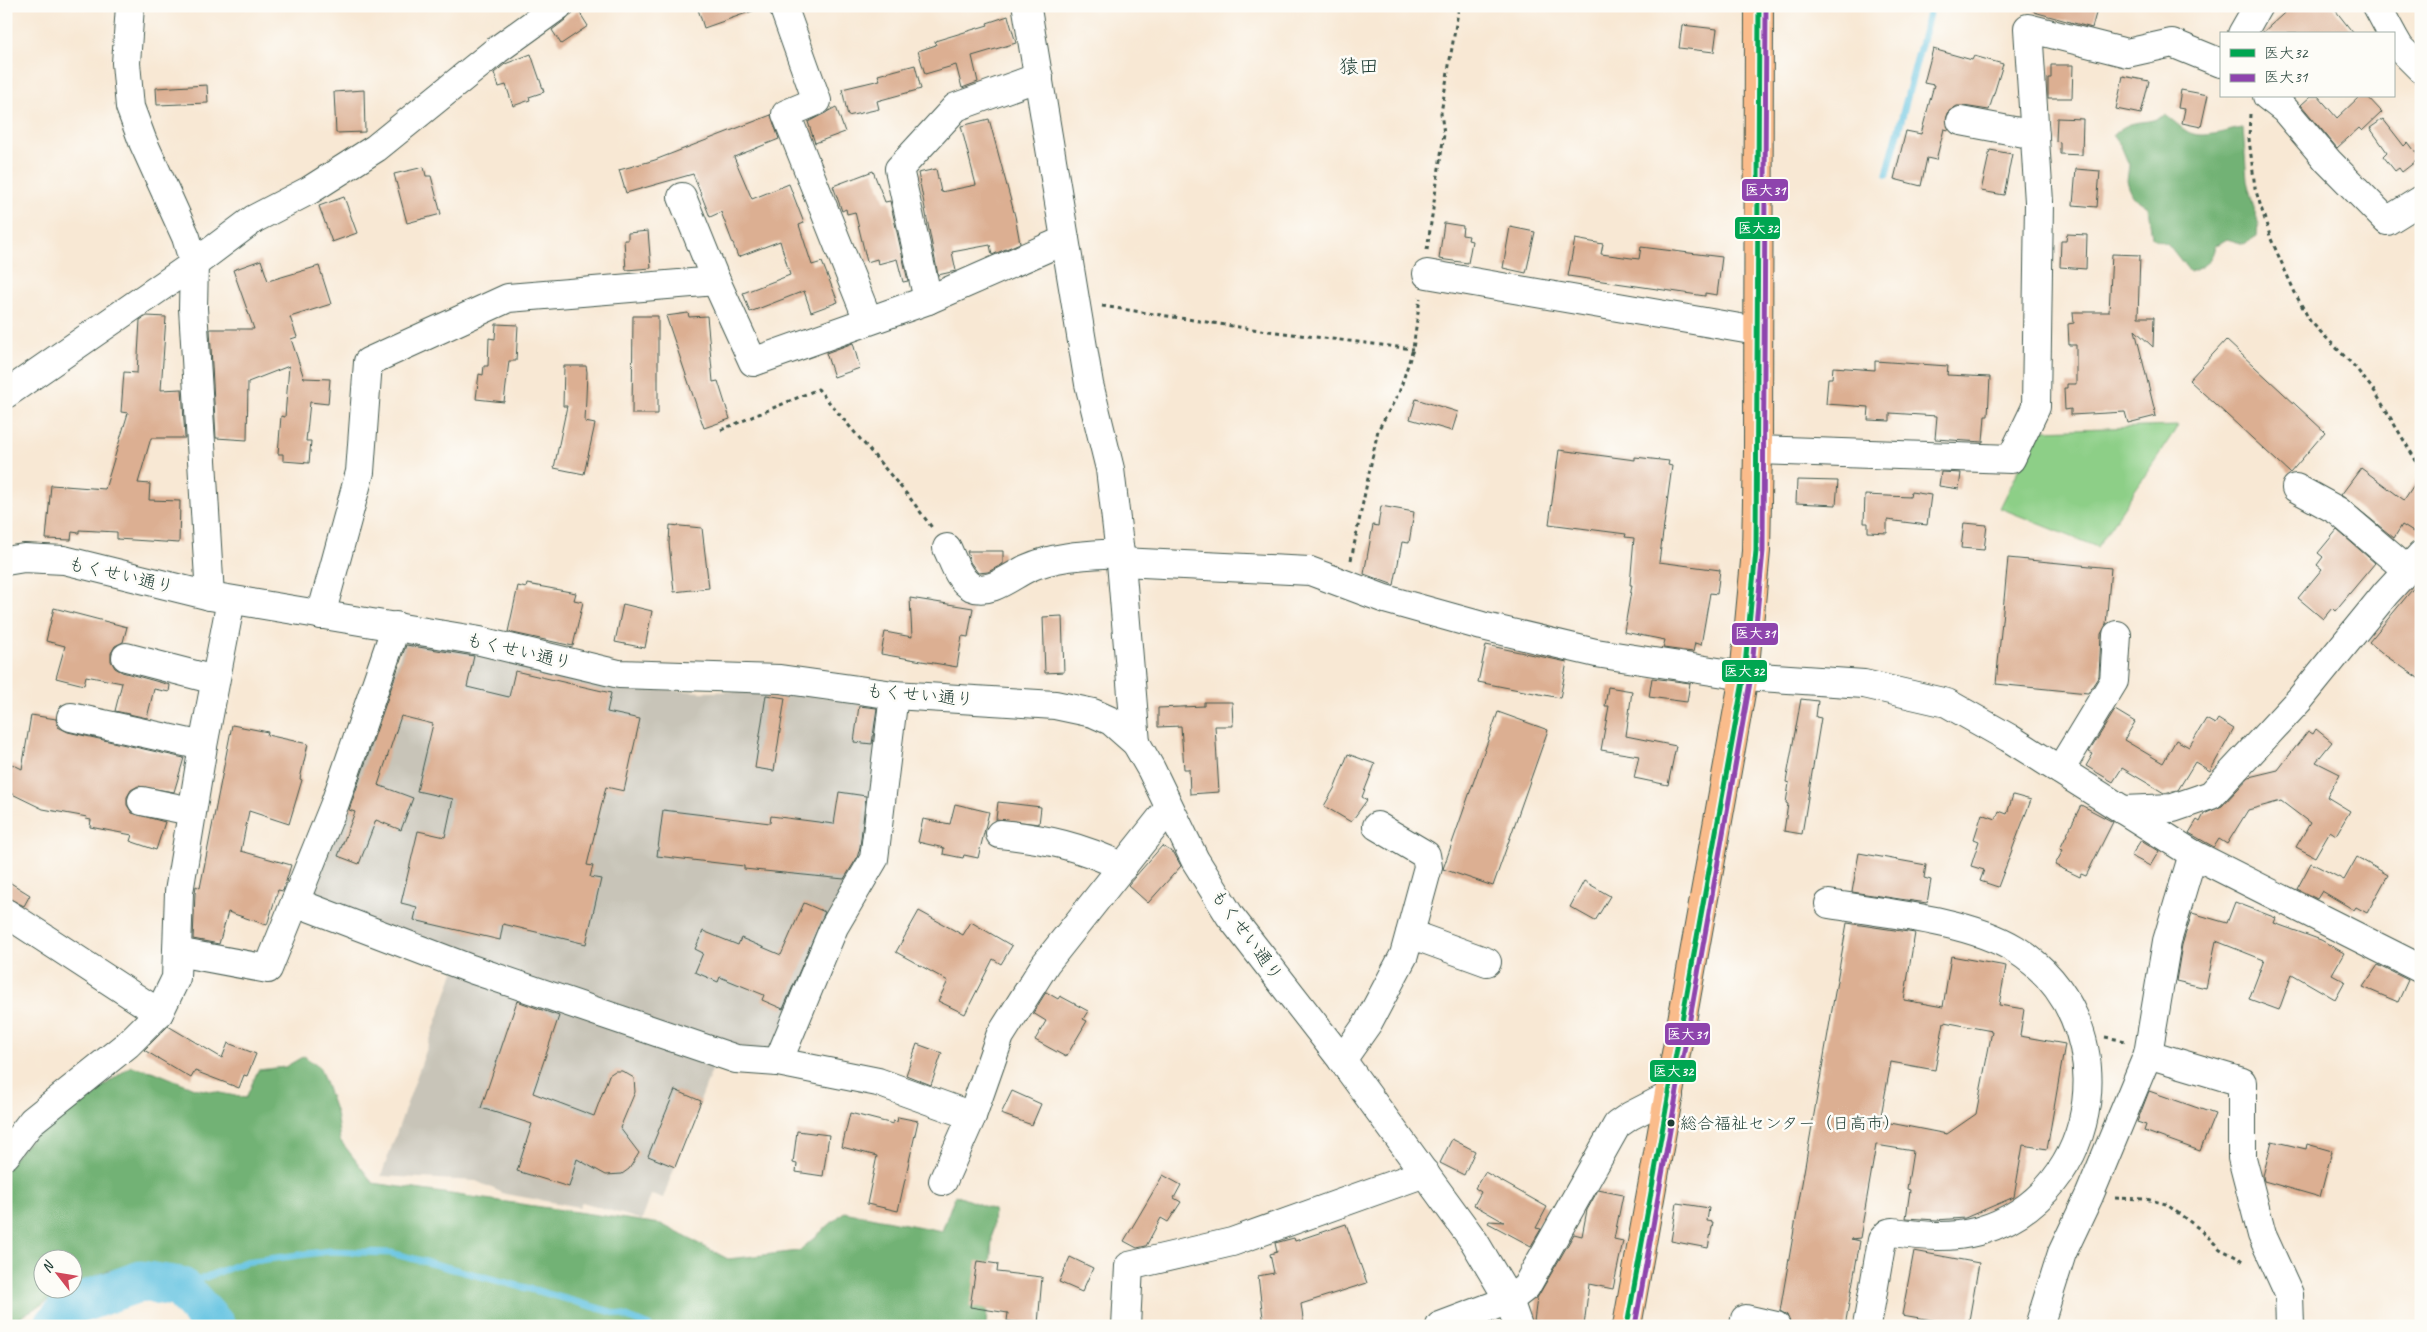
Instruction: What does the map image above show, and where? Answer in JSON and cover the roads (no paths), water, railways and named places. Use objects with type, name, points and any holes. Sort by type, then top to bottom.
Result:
[{"type":"main road","points":[[1627,1326],[1744,676],[1756,551],[1760,6]]},
{"type":"street","points":[[6,1155],[32,1121],[128,1044],[158,1013],[176,978],[179,892],[202,746],[215,680],[220,598],[193,308],[194,264],[182,228],[142,142],[130,107],[126,63],[130,6]]},
{"type":"street","points":[[6,394],[194,264],[254,219],[310,190],[376,148],[498,50],[558,6]]},
{"type":"street","points":[[783,6],[817,100],[786,114],[868,320]]},
{"type":"street","points":[[1028,6],[1089,384],[1110,469],[1120,558],[1136,743]]},
{"type":"street","points":[[2243,32],[2258,6]]},
{"type":"street","points":[[2377,6],[2391,32]]},
{"type":"street","points":[[1758,450],[2011,459],[2036,408],[2039,202],[2028,28],[2127,53],[2172,43],[2220,63]]},
{"type":"street","points":[[2394,37],[2400,48],[2421,69]]},
{"type":"street","points":[[928,300],[899,169],[956,107],[1039,77]]},
{"type":"street","points":[[2259,100],[2285,110],[2328,161],[2387,222],[2421,200]]},
{"type":"street","points":[[1961,121],[2035,135]]},
{"type":"street","points":[[682,197],[716,281],[754,362],[928,300],[1065,240]]},
{"type":"street","points":[[1427,274],[1757,332]]},
{"type":"street","points":[[321,615],[360,472],[368,362],[508,298],[716,281]]},
{"type":"street","points":[[2123,810],[2172,808],[2211,795],[2300,699],[2414,562],[2338,511],[2296,488]]},
{"type":"street","points":[[947,548],[958,573],[971,586],[987,590],[1030,567],[1075,556],[1310,571],[1393,602],[1482,626],[1596,653],[1744,676],[1864,684],[1947,703],[2009,738],[2193,854],[2421,969]]},
{"type":"street","name":"もくせい通り","points":[[6,560],[24,558],[64,560],[220,598],[480,641],[618,674],[780,679],[894,695],[1055,705],[1094,713],[1111,721],[1136,743],[1151,769],[1195,860],[1230,916],[1342,1060],[1474,1241],[1509,1300],[1518,1326]]},
{"type":"street","points":[[177,952],[268,969],[335,803],[396,626]]},
{"type":"street","points":[[2060,770],[2114,681],[2117,635]]},
{"type":"street","points":[[126,658],[215,680]]},
{"type":"street","points":[[778,1062],[834,927],[874,859],[894,695]]},
{"type":"street","points":[[71,717],[202,746]]},
{"type":"street","points":[[142,800],[191,811]]},
{"type":"street","points":[[943,1181],[972,1116],[1000,1036],[1046,963],[1169,808]]},
{"type":"street","points":[[1342,1060],[1368,1023],[1389,987],[1404,955],[1428,867],[1426,856],[1377,826]]},
{"type":"street","points":[[1000,834],[1042,838],[1076,847],[1122,867]]},
{"type":"street","points":[[2039,1326],[2062,1254],[2089,1196],[2148,1051],[2166,941],[2193,854]]},
{"type":"street","points":[[295,902],[471,968],[736,1059],[778,1062],[878,1082],[972,1116]]},
{"type":"street","points":[[1829,904],[1960,927],[1990,936],[2010,946],[2030,960],[2055,985],[2077,1024],[2083,1043],[2088,1082],[2085,1116],[2081,1132],[2071,1155],[2052,1184],[2022,1210],[1980,1231],[1941,1238],[1888,1233],[1882,1240],[1867,1326]]},
{"type":"street","points":[[6,913],[158,1013]]},
{"type":"street","points":[[1410,934],[1487,962]]},
{"type":"street","points":[[2148,1051],[2242,1082],[2242,1158],[2262,1235],[2289,1294],[2290,1326]]},
{"type":"street","points":[[1440,1326],[1509,1300],[1526,1287],[1617,1125],[1630,1116],[1669,1096]]},
{"type":"street","points":[[1126,1326],[1129,1266],[1232,1242],[1425,1174]]},
{"type":"street","points":[[1744,1326],[1745,1319],[1776,1326]]},
{"type":"waterway","points":[[1887,174],[1929,14],[1928,6]]},
{"type":"waterway","points":[[180,1287],[245,1262],[330,1251],[391,1253],[538,1291],[622,1315],[649,1326]]},
{"type":"waterway","points":[[54,1326],[71,1306],[141,1281],[180,1287],[215,1326]]},
{"type":"place","name":"総合福祉センター（日高市）","points":[[1671,1123]]},
{"type":"district","name":"猿田","points":[[1359,66]]}]
